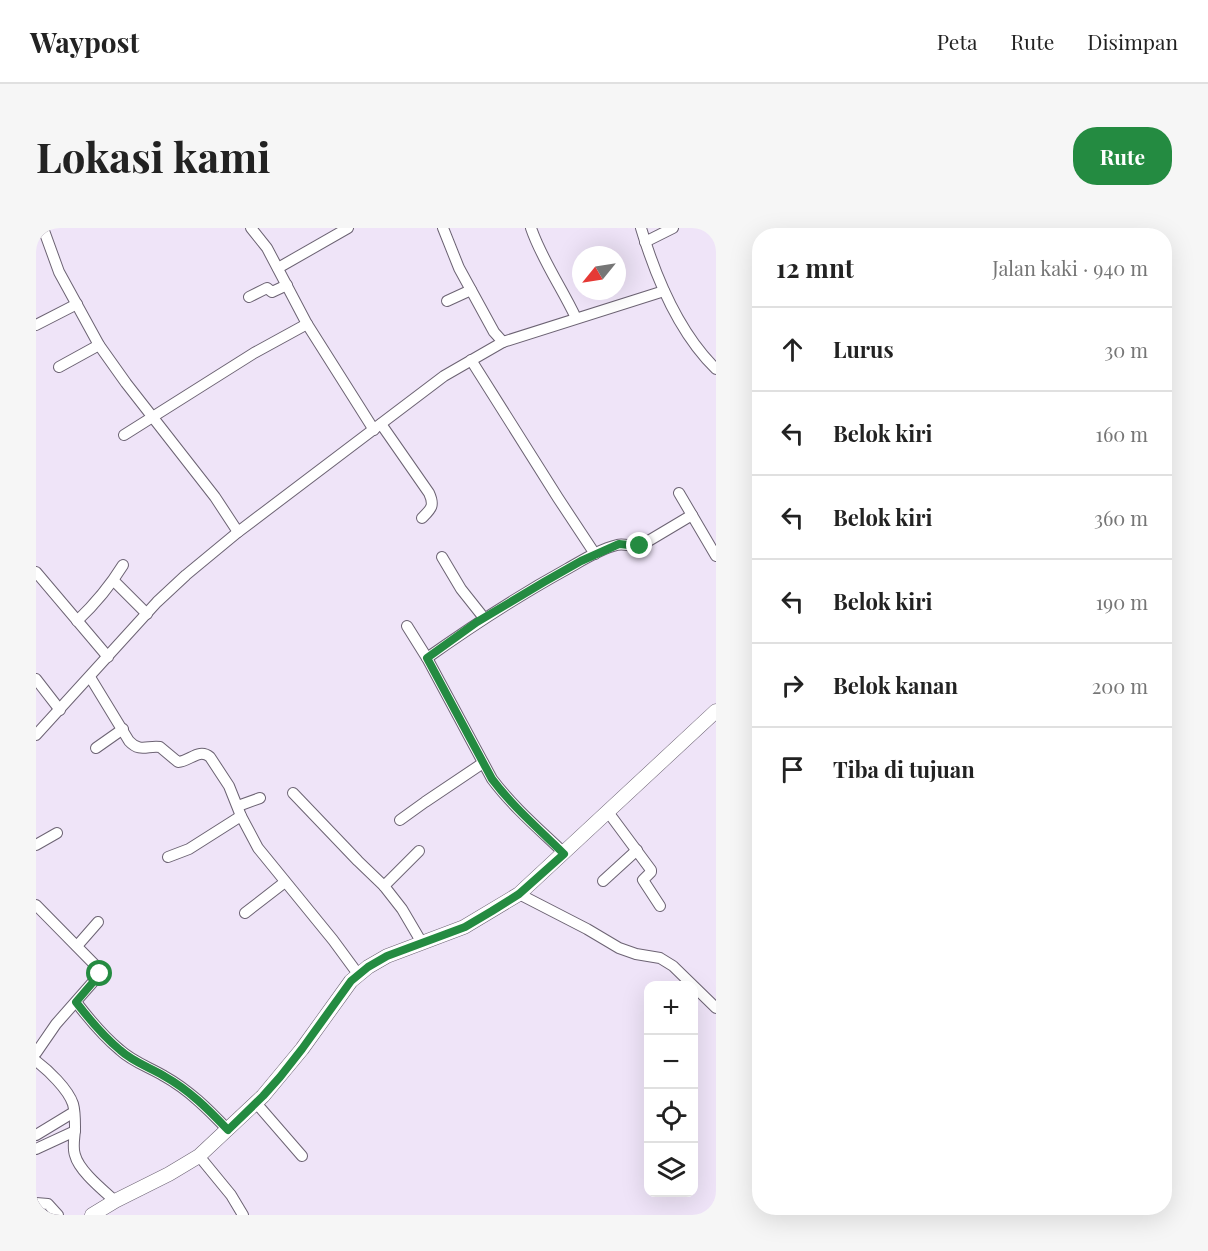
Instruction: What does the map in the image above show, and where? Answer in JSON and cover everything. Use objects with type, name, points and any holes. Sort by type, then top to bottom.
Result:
[{"type":"main road","points":[[92,1215],[199,1156],[256,1103],[302,1049],[358,974],[376,961],[465,927],[519,894],[716,711]]},
{"type":"street","points":[[43,228],[59,272],[99,345],[114,368],[216,497],[238,532]]},
{"type":"street","points":[[251,228],[267,248],[307,324],[378,427],[429,493],[433,500],[432,506],[422,518]]},
{"type":"street","points":[[278,268],[348,228]]},
{"type":"street","points":[[443,228],[459,268],[494,332],[503,342]]},
{"type":"street","points":[[531,228],[576,318]]},
{"type":"street","points":[[641,228],[664,291],[702,355],[716,369]]},
{"type":"street","points":[[645,242],[672,228]]},
{"type":"street","points":[[249,297],[267,288],[272,292],[287,285]]},
{"type":"street","points":[[447,302],[471,290]]},
{"type":"street","points":[[36,735],[157,602],[186,575],[238,532],[444,376],[503,342],[664,291]]},
{"type":"street","points":[[36,325],[77,304]]},
{"type":"street","points":[[124,435],[254,353],[307,324]]},
{"type":"street","points":[[59,367],[99,345]]},
{"type":"street","points":[[471,360],[595,554]]},
{"type":"street","points":[[679,493],[716,556]]},
{"type":"street","points":[[427,658],[483,618],[595,554],[619,544],[640,546],[692,515]]},
{"type":"street","points":[[442,557],[461,589],[483,618]]},
{"type":"street","points":[[77,621],[114,581],[123,566]]},
{"type":"street","points":[[36,572],[108,657]]},
{"type":"street","points":[[114,581],[147,614]]},
{"type":"street","points":[[407,626],[427,658],[492,779],[564,854]]},
{"type":"street","points":[[90,677],[129,741],[135,747],[160,747],[178,762],[198,754],[204,753],[208,756],[229,786],[258,848],[358,974]]},
{"type":"street","points":[[36,679],[60,710]]},
{"type":"street","points":[[96,748],[123,729]]},
{"type":"street","points":[[400,820],[483,763]]},
{"type":"street","points":[[293,794],[384,886],[402,909],[422,943]]},
{"type":"street","points":[[168,857],[189,849],[260,798]]},
{"type":"street","points":[[608,812],[651,870],[643,880],[660,906]]},
{"type":"street","points":[[36,845],[57,833]]},
{"type":"street","points":[[603,881],[637,850]]},
{"type":"street","points":[[384,886],[419,851]]},
{"type":"street","points":[[245,913],[285,882]]},
{"type":"street","points":[[519,894],[619,948],[636,954],[660,958],[673,966],[716,1008]]},
{"type":"street","points":[[36,905],[96,966],[100,974],[56,1024],[36,1053]]},
{"type":"street","points":[[77,946],[98,922]]},
{"type":"street","points":[[76,1002],[90,1021],[121,1052],[186,1090],[228,1130]]},
{"type":"street","points":[[36,1061],[54,1078],[73,1104],[74,1151],[77,1161],[115,1201]]},
{"type":"street","points":[[256,1103],[302,1156]]},
{"type":"street","points":[[36,1135],[74,1112]]},
{"type":"street","points":[[36,1149],[75,1131]]},
{"type":"street","points":[[199,1156],[231,1195],[243,1215]]},
{"type":"street","points":[[36,1203],[48,1204],[58,1215]]},
{"type":"route","points":[[100,974],[76,1002],[90,1021],[121,1052],[186,1090],[228,1130],[280,1077],[358,974],[387,956],[465,927],[519,894],[564,854],[519,810],[492,779],[427,658],[477,622],[581,561],[619,544],[640,546]]}]
